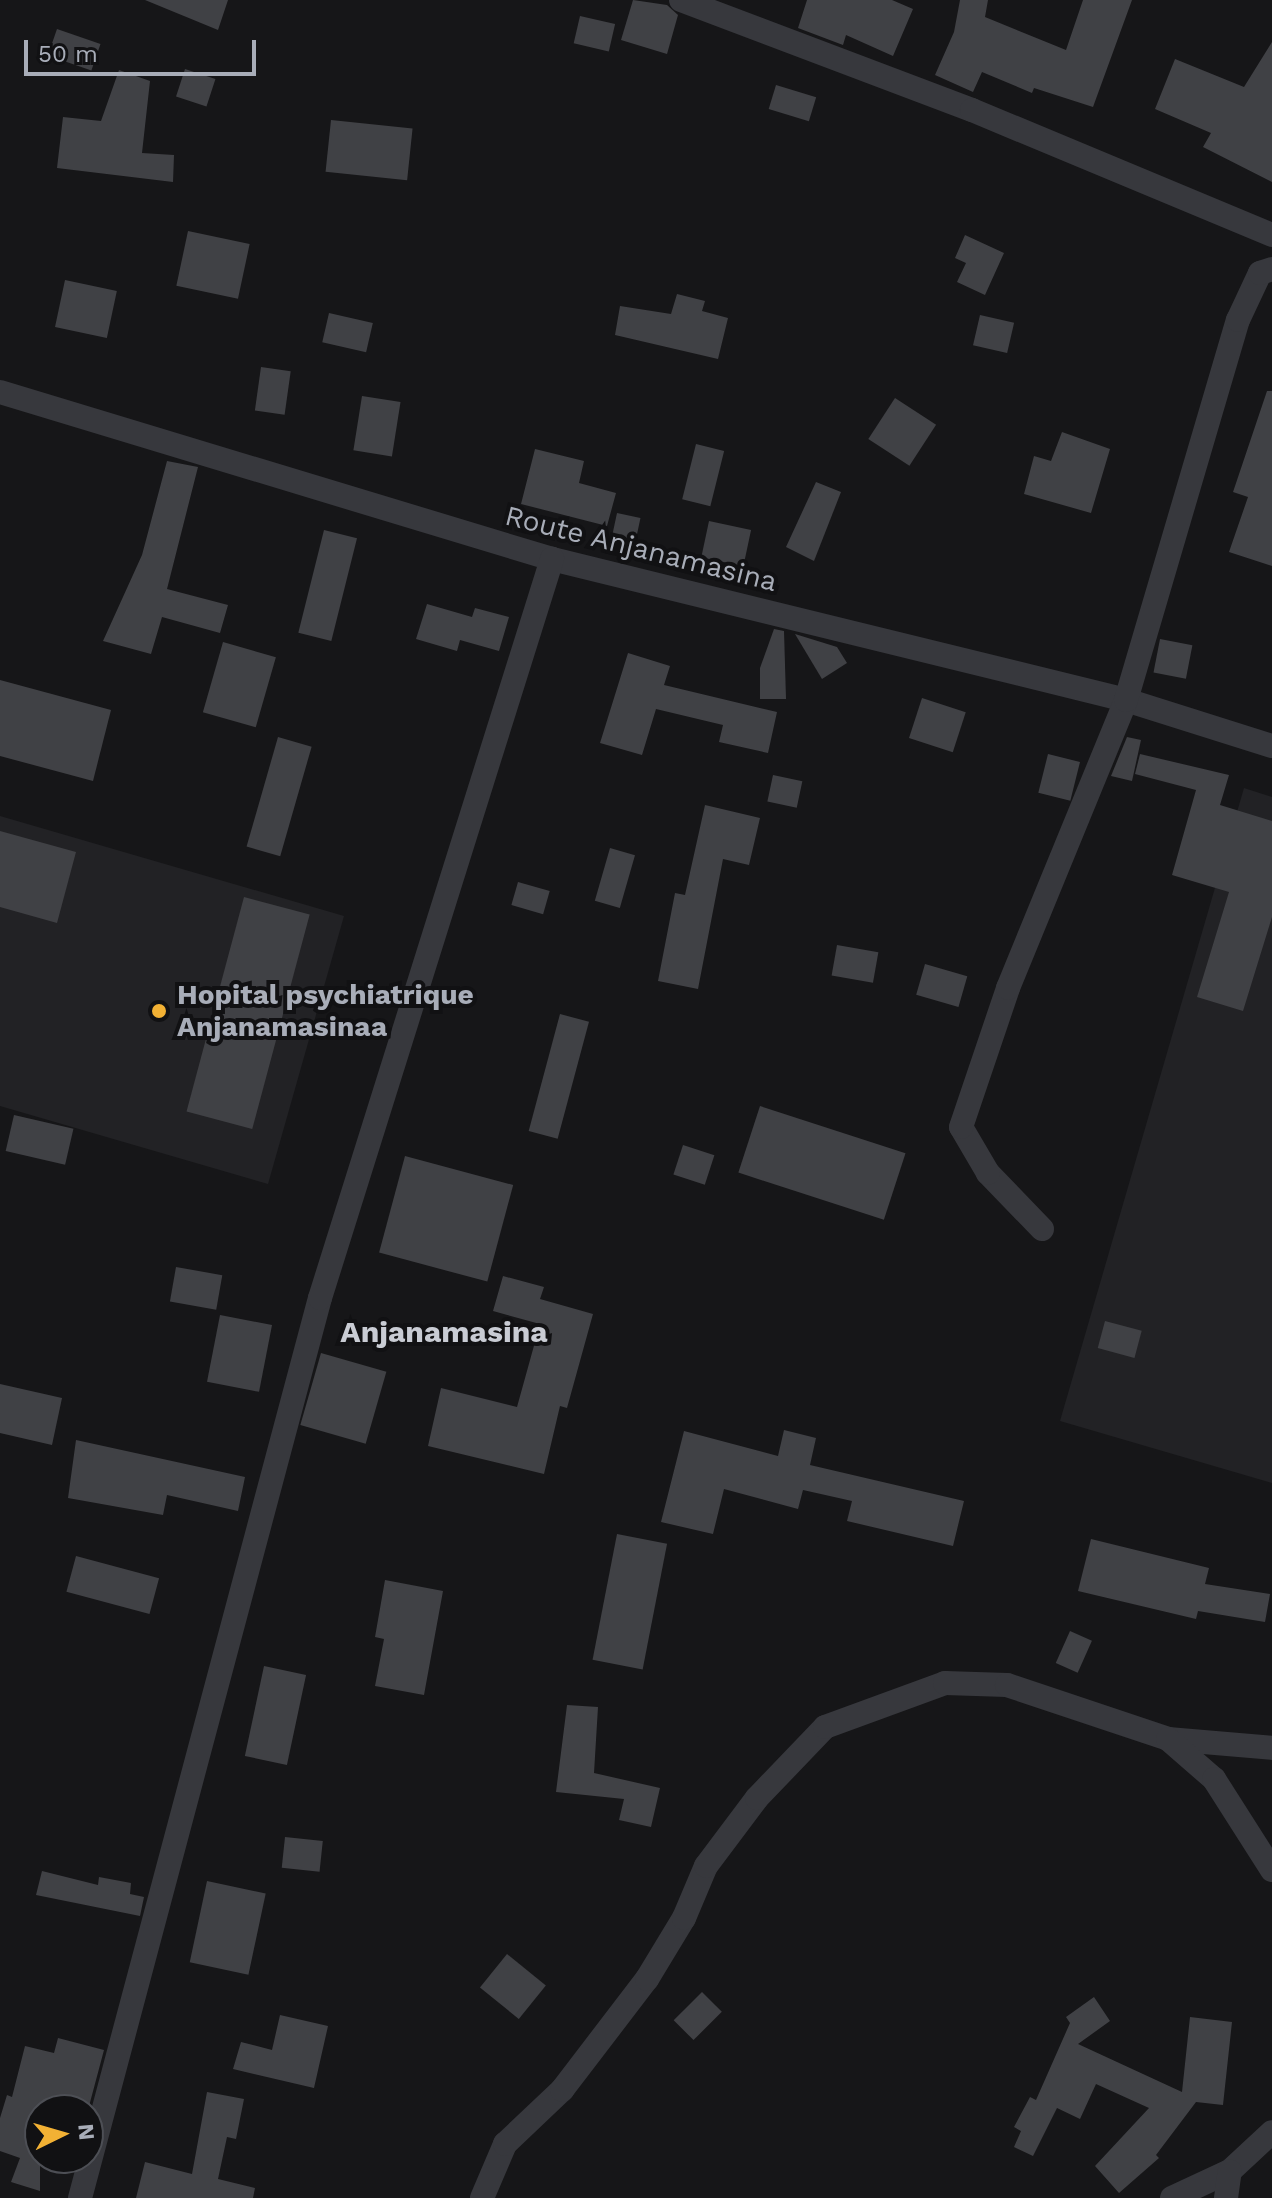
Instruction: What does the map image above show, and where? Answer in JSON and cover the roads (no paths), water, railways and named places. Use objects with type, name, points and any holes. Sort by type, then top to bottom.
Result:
[{"type":"street","points":[[681,0],[972,110],[1272,235]]},
{"type":"street","points":[[1042,1229],[988,1173],[961,1127],[1008,988],[1126,700],[1238,320],[1260,273],[1272,269]]},
{"type":"street","name":"Route Anjanamasina","points":[[0,392],[552,559],[1126,700],[1272,746]]},
{"type":"street","points":[[80,2198],[320,1298],[552,559]]},
{"type":"street","points":[[482,2198],[505,2144],[562,2090],[647,1979],[684,1918],[706,1866],[757,1798],[825,1727],[945,1683],[1007,1685],[1168,1739],[1272,1748]]},
{"type":"street","points":[[1168,1739],[1214,1779],[1272,1870]]},
{"type":"street","points":[[1172,2198],[1230,2171],[1272,2132]]},
{"type":"street","points":[[1226,2198],[1230,2171]]},
{"type":"place","name":"Hopital psychiatrique Anjanamasinaa","points":[[159,1011]]},
{"type":"district","name":"Anjanamasina","points":[[444,1332]]}]
